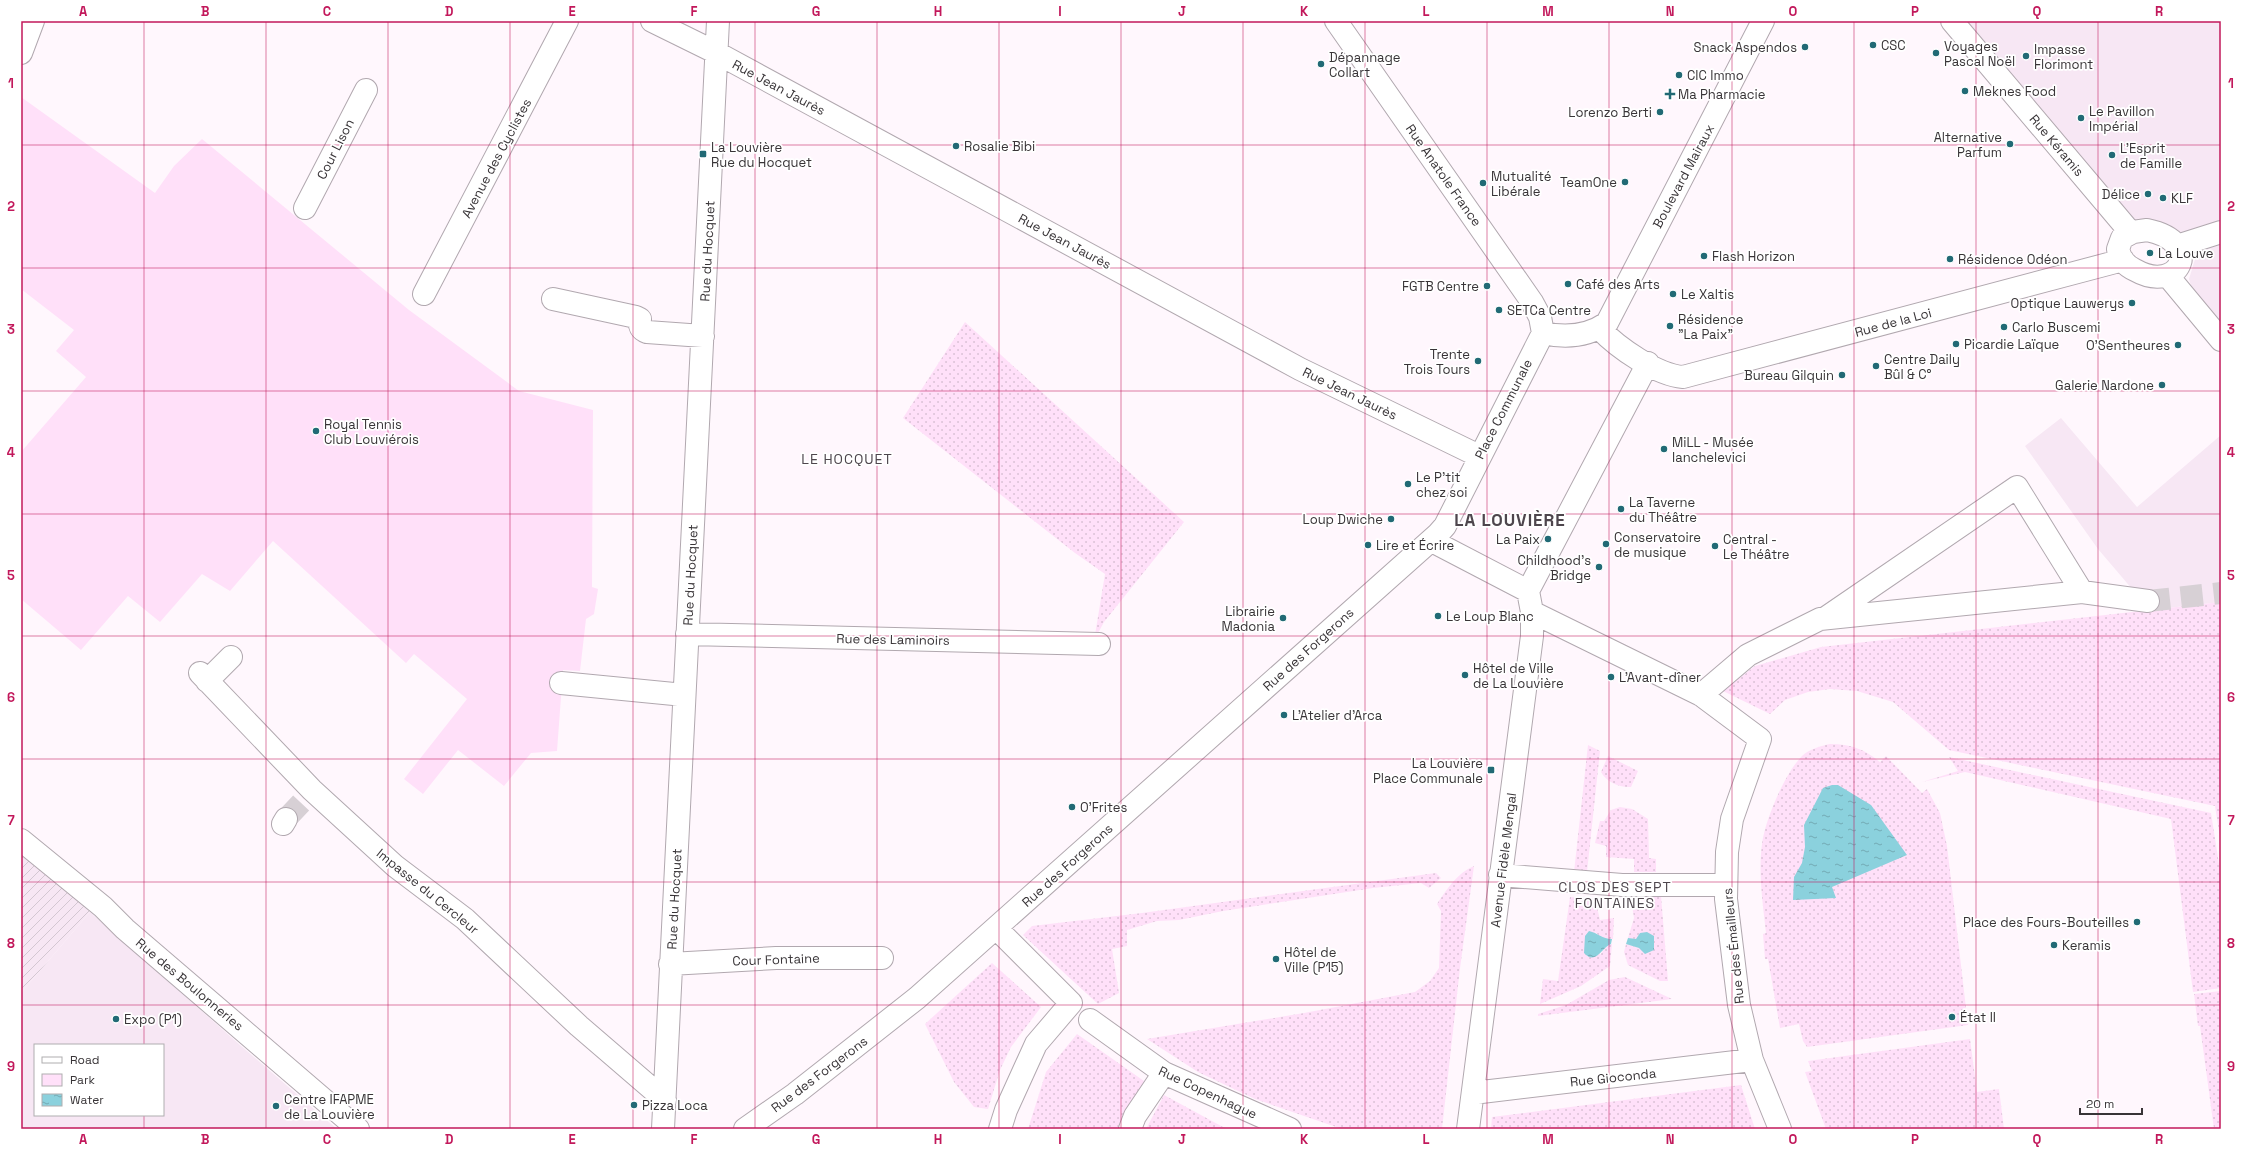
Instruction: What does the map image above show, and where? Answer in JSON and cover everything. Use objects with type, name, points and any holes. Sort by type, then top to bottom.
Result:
[{"type":"street","points":[[21,53],[33,21]]},
{"type":"street","name":"Avenue des Cyclistes","points":[[424,294],[567,21]]},
{"type":"street","name":"Rue Jean Jaurès","points":[[652,21],[717,53],[1300,369],[1480,456]]},
{"type":"street","name":"Rue du Hocquet","points":[[663,1129],[718,21]]},
{"type":"street","name":"Rue Anatole France","points":[[1336,21],[1532,302],[1540,317],[1543,333]]},
{"type":"street","name":"Boulevard Mairaux","points":[[1600,329],[1606,323],[1763,21]]},
{"type":"street","name":"Rue Kéramis","points":[[1952,21],[2131,232]]},
{"type":"street","name":"Cour Lison","points":[[305,208],[366,90]]},
{"type":"street","points":[[2146,230],[2160,234],[2176,246],[2181,252],[2181,262],[2176,269],[2167,275],[2154,276],[2140,273],[2122,260],[2118,250],[2119,243],[2124,236],[2131,232],[2146,230]]},
{"type":"street","points":[[2176,246],[2221,232]]},
{"type":"street","name":"Rue de la Loi","points":[[1655,367],[1670,375],[1683,376],[1702,373],[2122,260]]},
{"type":"street","points":[[2167,275],[2221,340]]},
{"type":"street","points":[[553,299],[636,317],[640,319],[639,325],[642,330],[647,332],[703,336]]},
{"type":"street","points":[[1530,601],[1655,367],[1622,349],[1600,329],[1592,332],[1559,336],[1543,333]]},
{"type":"street","name":"Place Communale","points":[[1432,541],[1444,526],[1543,333]]},
{"type":"street","points":[[1827,617],[2017,487],[2082,592]]},
{"type":"street","points":[[1432,541],[1530,601],[1701,695],[1748,655],[1820,619],[1827,617],[2082,592],[2148,601]]},
{"type":"street","name":"Rue des Forgerons","points":[[745,1129],[795,1094],[918,998],[1379,586],[1432,541]]},
{"type":"street","name":"Avenue Fidèle Mengal","points":[[1468,1129],[1532,636],[1530,601]]},
{"type":"street","name":"Rue des Laminoirs","points":[[687,634],[1099,644]]},
{"type":"street","name":"Impasse du Cercleur","points":[[231,657],[204,677],[308,795],[395,866],[465,920],[579,1026],[665,1100]]},
{"type":"street","points":[[561,683],[684,695]]},
{"type":"street","name":"Rue des Émailleurs","points":[[1701,695],[1760,739],[1732,819],[1727,852],[1727,908],[1739,1005],[1752,1060],[1780,1129]]},
{"type":"street","name":"Rue des Boulonneries","points":[[21,840],[103,907],[125,929],[358,1129]]},
{"type":"street","points":[[1500,875],[1596,884],[1656,886],[1726,885]]},
{"type":"street","points":[[996,928],[1071,1004],[1036,1044],[1006,1110],[1000,1129]]},
{"type":"street","name":"Cour Fontaine","points":[[670,964],[776,958],[882,958]]},
{"type":"street","name":"Rue Copenhague","points":[[1090,1020],[1164,1073],[1290,1129]]},
{"type":"street","name":"Rue Gioconda","points":[[1473,1093],[1752,1060]]},
{"type":"street","points":[[1130,1129],[1135,1116],[1164,1073]]},
{"type":"shaded area","points":[[1966,21],[2221,21],[2221,324],[2191,286],[2189,279],[2196,256],[2196,249],[2188,238],[2171,229],[2135,220],[2127,213]]},
{"type":"shaded area","points":[[2061,418],[2137,507],[2221,435],[2221,602],[2150,610],[2098,549],[2025,446]]},
{"type":"shaded area","points":[[21,851],[90,912],[21,993]]},
{"type":"shaded area","name":"Expo (P1)","points":[[90,912],[337,1129],[21,1129],[21,993]]},
{"type":"green space","name":"Royal Tennis Club Louviérois","points":[[21,97],[155,193],[174,166],[202,139],[409,310],[519,391],[593,410],[592,587],[598,589],[594,614],[586,619],[580,671],[563,670],[557,751],[531,753],[504,786],[458,750],[423,794],[404,779],[467,699],[414,654],[406,663],[273,541],[230,591],[202,574],[160,622],[128,596],[81,650],[21,599],[21,452],[86,377],[56,351],[74,330],[21,289]]},
{"type":"green space","points":[[965,322],[1184,522],[1104,622],[1097,635],[1095,635],[1105,574],[1075,553],[903,418]]},
{"type":"green space","points":[[2221,602],[2221,844],[2215,806],[1949,750],[1893,702],[1857,691],[1830,689],[1808,692],[1785,700],[1770,714],[1723,691],[1755,666],[1821,647]]},
{"type":"green space","points":[[1830,744],[1857,748],[1880,762],[1886,756],[1922,793],[1927,789],[1940,813],[1947,846],[1968,1025],[1807,1047],[1803,1041],[1799,1024],[1780,1028],[1768,959],[1765,959],[1763,934],[1766,933],[1761,877],[1762,844],[1771,810],[1789,774],[1802,756],[1808,751]]},
{"type":"green space","points":[[1588,745],[1600,751],[1587,872],[1574,872]]},
{"type":"green space","points":[[1608,756],[1638,771],[1631,787],[1614,784],[1603,776],[1601,772]]},
{"type":"green space","points":[[1949,757],[2211,813],[2221,877],[2221,988],[2193,992],[2171,819],[1965,772],[1922,782],[1958,771]]},
{"type":"green space","points":[[1620,807],[1632,809],[1648,819],[1649,858],[1656,859],[1656,872],[1634,872],[1634,859],[1606,857],[1606,846],[1595,843],[1600,821],[1604,821],[1611,810]]},
{"type":"green space","points":[[1474,866],[1460,968],[1442,1129],[1342,1129],[1255,1099],[1198,1072],[1147,1039],[1304,1013],[1415,992],[1430,981],[1439,968],[1441,911],[1437,904],[1457,877]]},
{"type":"green space","points":[[1436,873],[1441,878],[1429,888],[1421,883],[1373,888],[1223,911],[1179,920],[1157,921],[1127,930],[1127,946],[1112,949],[1119,993],[1098,1004],[1023,935],[1032,926],[1142,913]]},
{"type":"green space","points":[[1661,896],[1668,981],[1660,981],[1628,965],[1624,952],[1626,944],[1639,948],[1636,940],[1628,938],[1634,918],[1631,899]]},
{"type":"green space","points":[[1570,897],[1595,899],[1600,920],[1614,918],[1613,939],[1601,938],[1595,932],[1600,955],[1607,945],[1612,944],[1610,966],[1581,986],[1540,1004],[1543,979],[1558,981]]},
{"type":"green space","points":[[992,963],[1041,1007],[1011,1047],[1000,1070],[988,1109],[974,1107],[954,1082],[925,1024]]},
{"type":"green space","points":[[1625,977],[1672,999],[1538,1016],[1538,1014],[1566,1005],[1609,980]]},
{"type":"green space","points":[[2221,991],[2221,1129],[2214,1129],[2200,1026],[2198,1026],[2194,994]]},
{"type":"green space","points":[[1077,1034],[1144,1081],[1120,1129],[1028,1129],[1046,1072]]},
{"type":"green space","points":[[1970,1039],[1977,1092],[1999,1089],[2004,1129],[1826,1129],[1805,1072],[1812,1071],[1808,1061]]},
{"type":"green space","points":[[1741,1085],[1755,1129],[1491,1129],[1492,1117]]},
{"type":"green space","points":[[1164,1095],[1223,1127],[1229,1129],[1146,1129]]},
{"type":"water","points":[[1838,785],[1871,805],[1907,855],[1832,887],[1836,898],[1793,900],[1794,877],[1802,863],[1805,847],[1804,825],[1823,788]]},
{"type":"water","points":[[1589,931],[1605,938],[1612,939],[1611,944],[1592,958],[1584,953],[1585,936]]},
{"type":"water","points":[[1647,932],[1654,936],[1654,950],[1645,954],[1639,948],[1626,944],[1628,938],[1636,939],[1640,933]]},
{"type":"tunnel","points":[[2148,601],[2221,593]]},
{"type":"tunnel","points":[[286,819],[304,800]]},
{"type":"place","name":"CSC","points":[[1873,45]]},
{"type":"place","name":"Snack Aspendos","points":[[1805,47]]},
{"type":"place","name":"Voyages Pascal Noël","points":[[1936,53]]},
{"type":"place","name":"Impasse Florimont","points":[[2026,56]]},
{"type":"place","name":"Dépannage Collart","points":[[1321,64]]},
{"type":"place","name":"CIC Immo","points":[[1679,75]]},
{"type":"place","name":"Meknes Food","points":[[1965,91]]},
{"type":"place","name":"Ma Pharmacie","points":[[1670,94]]},
{"type":"place","name":"Lorenzo Berti","points":[[1660,112]]},
{"type":"place","name":"Le Pavillon Impérial","points":[[2081,118]]},
{"type":"place","name":"Alternative Parfum","points":[[2010,144]]},
{"type":"place","name":"Rosalie Bibi","points":[[956,146]]},
{"type":"place","name":"La Louvière Rue du Hocquet","points":[[703,154]]},
{"type":"place","name":"L'Esprit de Famille","points":[[2112,155]]},
{"type":"place","name":"TeamOne","points":[[1625,182]]},
{"type":"place","name":"Mutualité Libérale","points":[[1483,183]]},
{"type":"place","name":"Délice","points":[[2148,194]]},
{"type":"place","name":"KLF","points":[[2163,198]]},
{"type":"place","name":"La Louve","points":[[2150,253]]},
{"type":"place","name":"Flash Horizon","points":[[1704,256]]},
{"type":"place","name":"Résidence Odéon","points":[[1950,259]]},
{"type":"place","name":"Café des Arts","points":[[1568,284]]},
{"type":"place","name":"FGTB Centre","points":[[1487,286]]},
{"type":"place","name":"Le Xaltis","points":[[1673,294]]},
{"type":"place","name":"Optique Lauwerys","points":[[2132,303]]},
{"type":"place","name":"SETCa Centre","points":[[1499,310]]},
{"type":"place","name":"Résidence \"La Paix\"","points":[[1670,326]]},
{"type":"place","name":"Carlo Buscemi","points":[[2004,327]]},
{"type":"place","name":"Picardie Laïque","points":[[1956,344]]},
{"type":"place","name":"O'Sentheures","points":[[2178,345]]},
{"type":"place","name":"Trente Trois Tours","points":[[1478,361]]},
{"type":"place","name":"Centre Daily Bûl & C°","points":[[1876,366]]},
{"type":"place","name":"Bureau Gilquin","points":[[1842,375]]},
{"type":"place","name":"Galerie Nardone","points":[[2162,385]]},
{"type":"place","name":"Royal Tennis Club Louviérois","points":[[316,431]]},
{"type":"place","name":"MiLL - Musée Ianchelevici","points":[[1664,449]]},
{"type":"place","name":"Le P'tit chez soi","points":[[1408,484]]},
{"type":"place","name":"La Taverne du Théâtre","points":[[1621,509]]},
{"type":"place","name":"Loup Dwiche","points":[[1391,519]]},
{"type":"place","name":"La Paix","points":[[1548,539]]},
{"type":"place","name":"Conservatoire de musique","points":[[1606,544]]},
{"type":"place","name":"Lire et Écrire","points":[[1368,545]]},
{"type":"place","name":"Central - Le Théâtre","points":[[1715,546]]},
{"type":"place","name":"Childhood's Bridge","points":[[1599,567]]},
{"type":"place","name":"Le Loup Blanc","points":[[1438,616]]},
{"type":"place","name":"Librairie Madonia","points":[[1283,618]]},
{"type":"place","name":"Hôtel de Ville de La Louvière","points":[[1465,675]]},
{"type":"place","name":"L'Avant-dîner","points":[[1611,677]]},
{"type":"place","name":"L'Atelier d'Arca","points":[[1284,715]]},
{"type":"place","name":"La Louvière Place Communale","points":[[1491,770]]},
{"type":"place","name":"O'Frites","points":[[1072,807]]},
{"type":"place","name":"Place des Fours-Bouteilles","points":[[2137,922]]},
{"type":"place","name":"Keramis","points":[[2054,945]]},
{"type":"place","name":"Hôtel de Ville (P15)","points":[[1276,959]]},
{"type":"place","name":"État II","points":[[1952,1017]]},
{"type":"place","name":"Expo (P1)","points":[[116,1019]]},
{"type":"place","name":"Pizza Loca","points":[[634,1105]]},
{"type":"place","name":"Centre IFAPME de La Louvière","points":[[276,1106]]},
{"type":"district","name":"LE HOCQUET","points":[[847,459]]},
{"type":"district","name":"LA LOUVIÈRE","points":[[1510,520]]},
{"type":"district","name":"CLOS DES SEPT FONTAINES","points":[[1615,896]]}]
